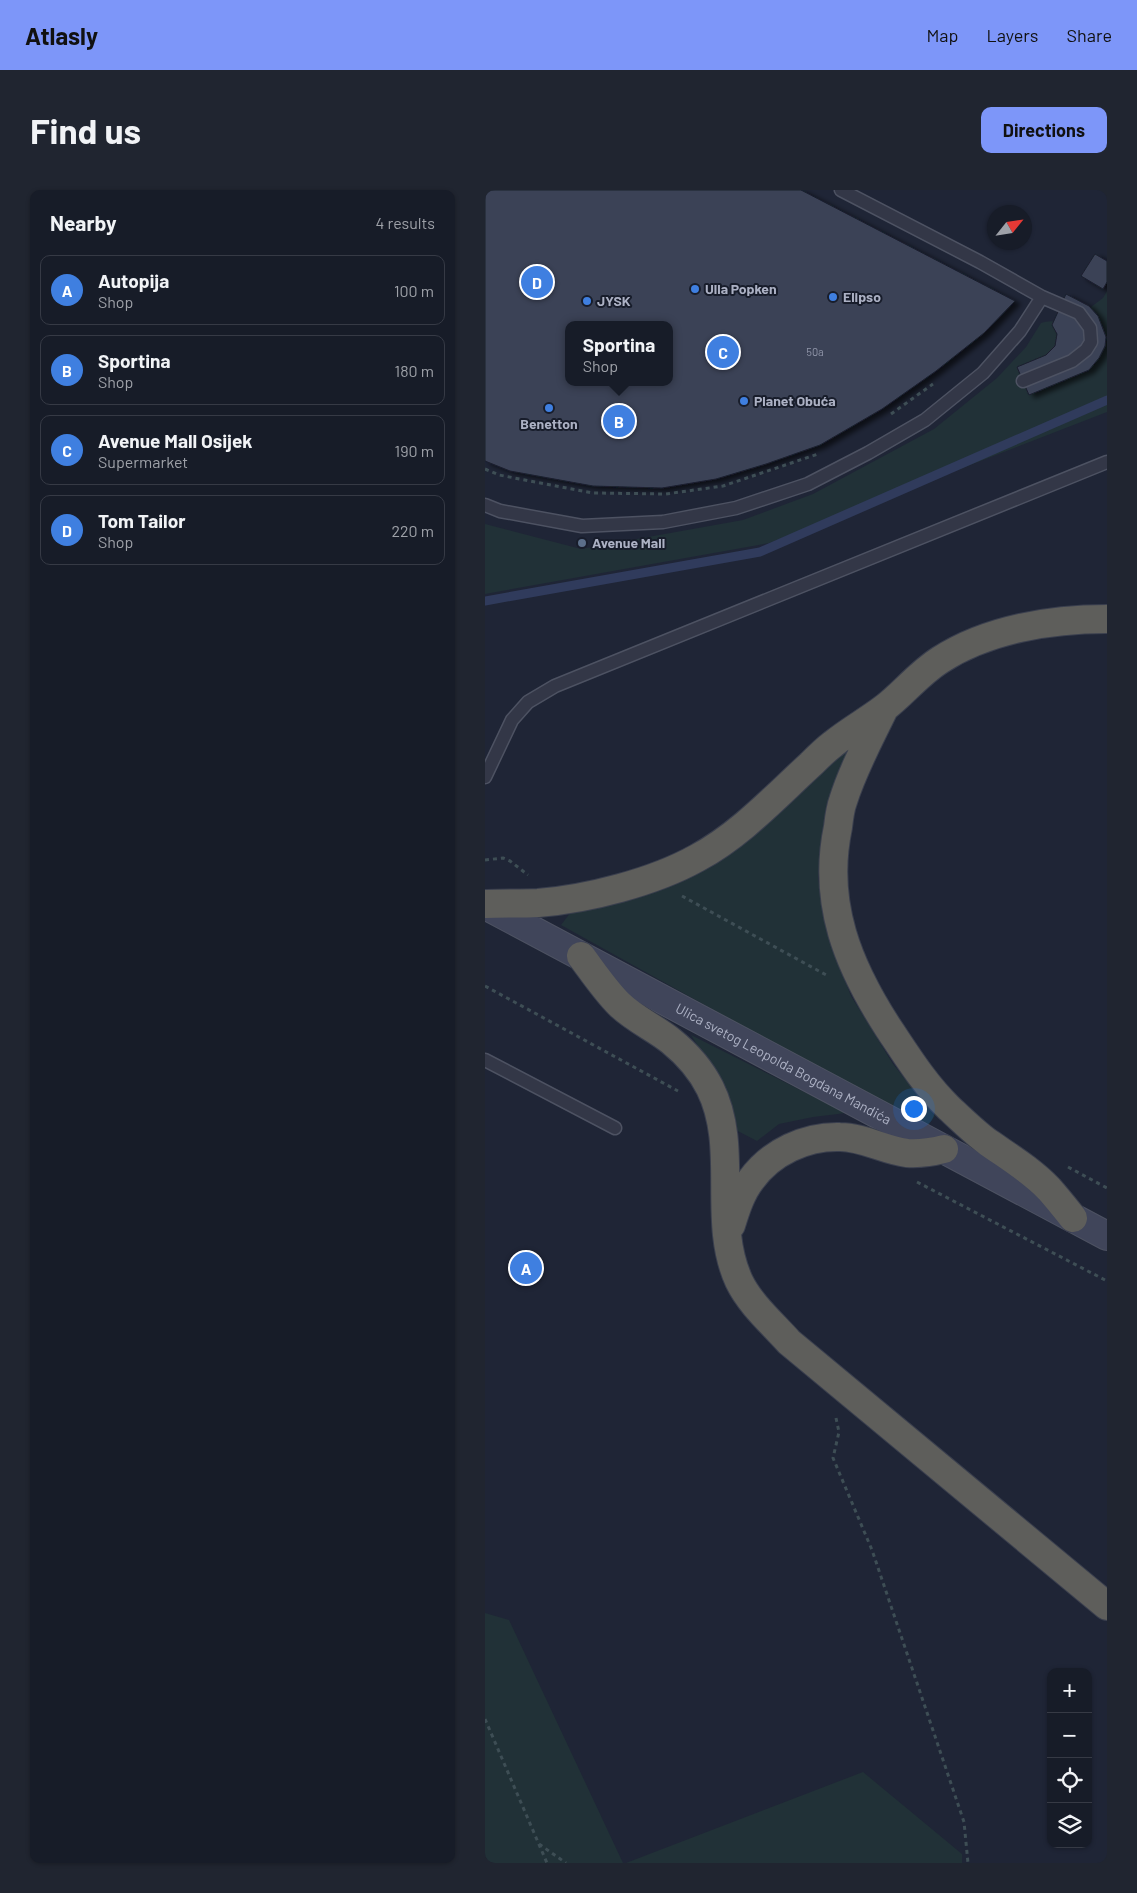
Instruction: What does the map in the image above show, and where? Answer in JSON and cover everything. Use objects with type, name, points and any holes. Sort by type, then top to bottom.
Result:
[{"type":"highway","points":[[485,905],[539,903],[583,897],[666,873],[698,858],[729,838],[833,744],[884,708],[915,678],[941,660],[964,647],[1025,626],[1074,619],[1107,619]]},
{"type":"highway","points":[[884,708],[855,767],[842,802],[834,846],[833,883],[837,916],[847,950],[860,980],[880,1016],[917,1070],[947,1106],[986,1141],[1025,1168],[1048,1188],[1073,1218]]},
{"type":"highway","points":[[581,956],[620,1005],[671,1041],[692,1061],[710,1088],[720,1115],[724,1147],[726,1238],[730,1258],[739,1282],[754,1304],[789,1342],[1107,1606]]},
{"type":"highway","points":[[726,1238],[739,1201],[750,1180],[765,1163],[797,1144],[812,1140],[841,1137],[866,1141],[906,1153],[927,1153],[945,1149]]},
{"type":"main road","name":"Ulica svetog Leopolda Bogdana Mandića","points":[[485,905],[1107,1236]]},
{"type":"lane","points":[[841,190],[971,257],[1042,297],[1079,313],[1090,328],[1091,342],[1087,350],[1072,361],[1023,381]]},
{"type":"lane","points":[[485,505],[501,510],[582,526],[663,522],[736,508],[808,484],[868,453],[925,420],[983,373],[1020,331],[1042,297]]},
{"type":"lane","points":[[485,777],[512,720],[528,702],[555,686],[1107,462]]},
{"type":"lane","points":[[485,1060],[615,1128]]},
{"type":"path","points":[[890,414],[939,380]]},
{"type":"path","points":[[485,469],[499,476],[593,493],[666,494],[723,486],[826,452]]},
{"type":"path","points":[[485,860],[503,858],[533,878]]},
{"type":"path","points":[[666,873],[675,892],[694,904],[837,982],[860,980]]},
{"type":"path","points":[[1067,1166],[1107,1188]]},
{"type":"path","points":[[836,1413],[839,1432],[833,1458],[873,1550],[948,1775],[963,1822],[968,1863]]},
{"type":"path","points":[[485,1719],[547,1863]]},
{"type":"path","points":[[539,1843],[566,1863]]},
{"type":"shaded area","points":[[1107,291],[1107,412],[769,543],[485,594],[485,524],[581,549],[743,520],[813,494],[934,429],[997,378],[1026,347],[1041,323],[1053,321],[1063,328],[1103,298]]},
{"type":"shaded area","points":[[842,747],[849,753],[826,806],[818,879],[832,948],[851,996],[893,1064],[935,1116],[926,1128],[561,925],[574,908],[672,884],[711,867],[765,822]]},
{"type":"shaded area","points":[[691,1035],[846,1113],[779,1124],[757,1141],[732,1128],[711,1067]]},
{"type":"shaded area","points":[[485,1613],[509,1620],[623,1863],[485,1863]]},
{"type":"shaded area","points":[[863,1772],[962,1854],[962,1863],[626,1863]]},
{"type":"building","points":[[485,190],[801,190],[1015,301],[984,333],[936,371],[882,409],[820,445],[766,464],[716,479],[662,488],[593,486],[510,471],[485,461]]},
{"type":"building","points":[[1095,254],[1107,261],[1107,282],[1103,289],[1081,276]]},
{"type":"building","points":[[1066,294],[1089,306],[1098,316],[1106,337],[1105,346],[1099,358],[1089,370],[1029,395],[1017,367],[1046,355],[1055,346],[1057,334],[1052,325]]},
{"type":"waterway","points":[[485,601],[760,552],[1107,400]]},
{"type":"place","name":"Tom Tailor","points":[[537,282]]},
{"type":"place","name":"Ulla Popken","points":[[695,289]]},
{"type":"place","name":"Elipso","points":[[833,297]]},
{"type":"place","name":"JYSK","points":[[587,301]]},
{"type":"place","name":"Avenue Mall Osijek","points":[[723,352]]},
{"type":"place","name":"Planet Obuća","points":[[744,401]]},
{"type":"place","name":"Benetton","points":[[549,408]]},
{"type":"place","name":"Sportina","points":[[619,421]]},
{"type":"place","name":"Avenue Mall","points":[[582,543]]},
{"type":"place","name":"Autopija","points":[[526,1268]]}]
